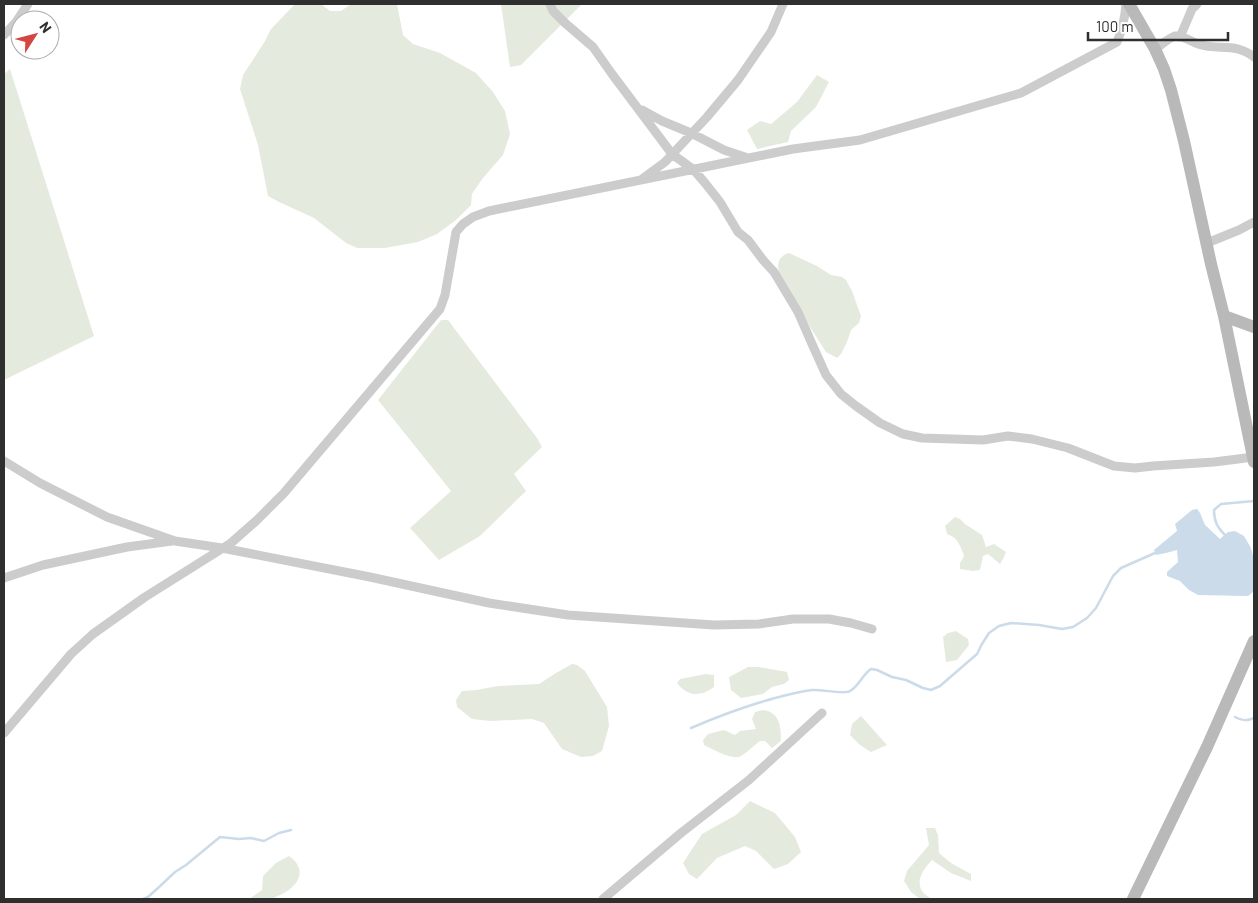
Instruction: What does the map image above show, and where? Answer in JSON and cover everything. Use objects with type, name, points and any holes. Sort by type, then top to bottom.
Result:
[{"type":"street","points":[[4,34],[16,22],[28,4]]},
{"type":"street","points":[[550,4],[553,11],[593,47],[672,154],[694,170],[720,202],[738,232],[748,240],[774,272],[798,312],[826,375],[841,394],[880,423],[903,434],[922,438],[983,440],[1008,436],[1032,439],[1068,448],[1114,466],[1134,468],[1254,459],[1224,316],[1171,90],[1155,49],[1128,4]]},
{"type":"street","points":[[640,180],[665,162],[738,80],[771,32],[784,4]]},
{"type":"street","points":[[4,733],[71,654],[93,634],[145,597],[231,543],[284,493],[440,309],[445,295],[456,232],[473,216],[489,211],[748,158],[794,149],[860,140],[1021,93],[1116,42],[1123,29],[1128,4]]},
{"type":"street","points":[[1180,36],[1192,10],[1197,4]]},
{"type":"street","points":[[1155,49],[1175,36],[1180,36],[1203,46],[1239,48],[1254,57]]},
{"type":"street","points":[[637,107],[647,114],[724,150],[748,158]]},
{"type":"street","points":[[1207,242],[1254,222]]},
{"type":"street","points":[[1224,316],[1254,327]]},
{"type":"street","points":[[4,462],[40,483],[107,517],[175,541],[222,548],[370,577],[489,603],[568,615],[714,625],[759,624],[793,619],[829,619],[872,629]]},
{"type":"street","points":[[4,578],[43,565],[127,548],[175,541]]},
{"type":"street","points":[[1133,899],[1254,642]]},
{"type":"street","points":[[603,899],[681,833],[749,780],[822,713]]},
{"type":"shaded area","points":[[295,4],[321,4],[330,11],[341,11],[351,4],[397,4],[403,35],[413,44],[440,53],[476,73],[493,92],[505,111],[510,134],[503,155],[472,194],[471,205],[456,220],[437,234],[418,242],[385,248],[357,248],[346,243],[314,218],[268,196],[258,145],[240,89],[243,75],[271,29]]},
{"type":"shaded area","points":[[501,4],[582,4],[521,65],[510,67]]},
{"type":"shaded area","points":[[10,69],[94,336],[4,380],[4,74]]},
{"type":"shaded area","points":[[817,75],[829,82],[816,107],[791,131],[788,142],[757,149],[747,130],[760,121],[771,124],[797,102]]},
{"type":"shaded area","points":[[789,253],[831,275],[842,277],[846,280],[852,291],[861,316],[859,323],[851,330],[841,354],[837,358],[826,352],[780,275],[779,261],[782,256]]},
{"type":"shaded area","points":[[441,320],[448,320],[542,447],[514,474],[526,491],[480,536],[439,560],[410,528],[451,491],[378,400]]},
{"type":"shaded area","points":[[955,517],[982,535],[986,547],[994,544],[1006,552],[1000,564],[988,554],[983,556],[980,570],[960,569],[960,563],[964,556],[960,545],[947,534],[945,526]]},
{"type":"shaded area","points":[[956,631],[968,639],[969,645],[957,660],[946,662],[943,637],[948,633]]},
{"type":"shaded area","points":[[572,664],[585,671],[607,707],[609,726],[602,751],[593,756],[581,757],[562,749],[544,723],[532,719],[491,721],[472,719],[457,707],[456,700],[462,691],[498,686],[539,684]]},
{"type":"shaded area","points":[[748,667],[787,672],[789,680],[784,684],[772,687],[763,694],[741,698],[731,690],[729,677]]},
{"type":"shaded area","points":[[706,674],[714,675],[714,687],[704,693],[690,693],[681,688],[677,683],[680,679]]},
{"type":"shaded area","points":[[763,710],[773,714],[780,726],[781,741],[772,748],[765,741],[760,741],[741,756],[733,757],[704,745],[703,740],[708,734],[724,730],[735,735],[740,731],[756,729],[752,719],[755,712]]},
{"type":"shaded area","points":[[861,716],[887,745],[871,752],[850,735],[852,724]]},
{"type":"shaded area","points":[[750,801],[775,813],[795,837],[801,852],[788,864],[774,869],[756,851],[745,846],[717,858],[697,879],[689,874],[683,863],[702,834],[736,815]]},
{"type":"shaded area","points":[[926,828],[935,828],[938,835],[939,853],[951,863],[971,874],[971,881],[951,873],[932,860],[920,878],[922,891],[931,899],[920,899],[911,892],[904,881],[907,871],[929,845]]},
{"type":"shaded area","points":[[289,856],[295,861],[300,872],[299,878],[292,888],[272,899],[249,899],[262,890],[263,876],[276,863]]},
{"type":"water","points":[[1197,509],[1205,525],[1220,539],[1228,532],[1235,531],[1244,536],[1251,548],[1254,560],[1254,588],[1253,592],[1248,596],[1198,595],[1189,590],[1180,581],[1167,576],[1167,572],[1178,562],[1177,550],[1156,555],[1154,550],[1177,531],[1175,524],[1192,510]]},
{"type":"waterway","points":[[1225,535],[1216,524],[1214,510],[1221,504],[1254,501]]},
{"type":"waterway","points":[[691,728],[722,715],[794,693],[812,690],[847,692],[856,686],[871,669],[931,690],[940,686],[977,654],[989,633],[999,626],[1011,623],[1062,629],[1073,627],[1087,618],[1096,608],[1113,576],[1121,568],[1155,553]]},
{"type":"waterway","points":[[1235,717],[1244,720],[1254,718]]},
{"type":"waterway","points":[[143,899],[148,897],[175,872],[220,837],[251,838],[264,841],[279,833],[291,830]]}]
